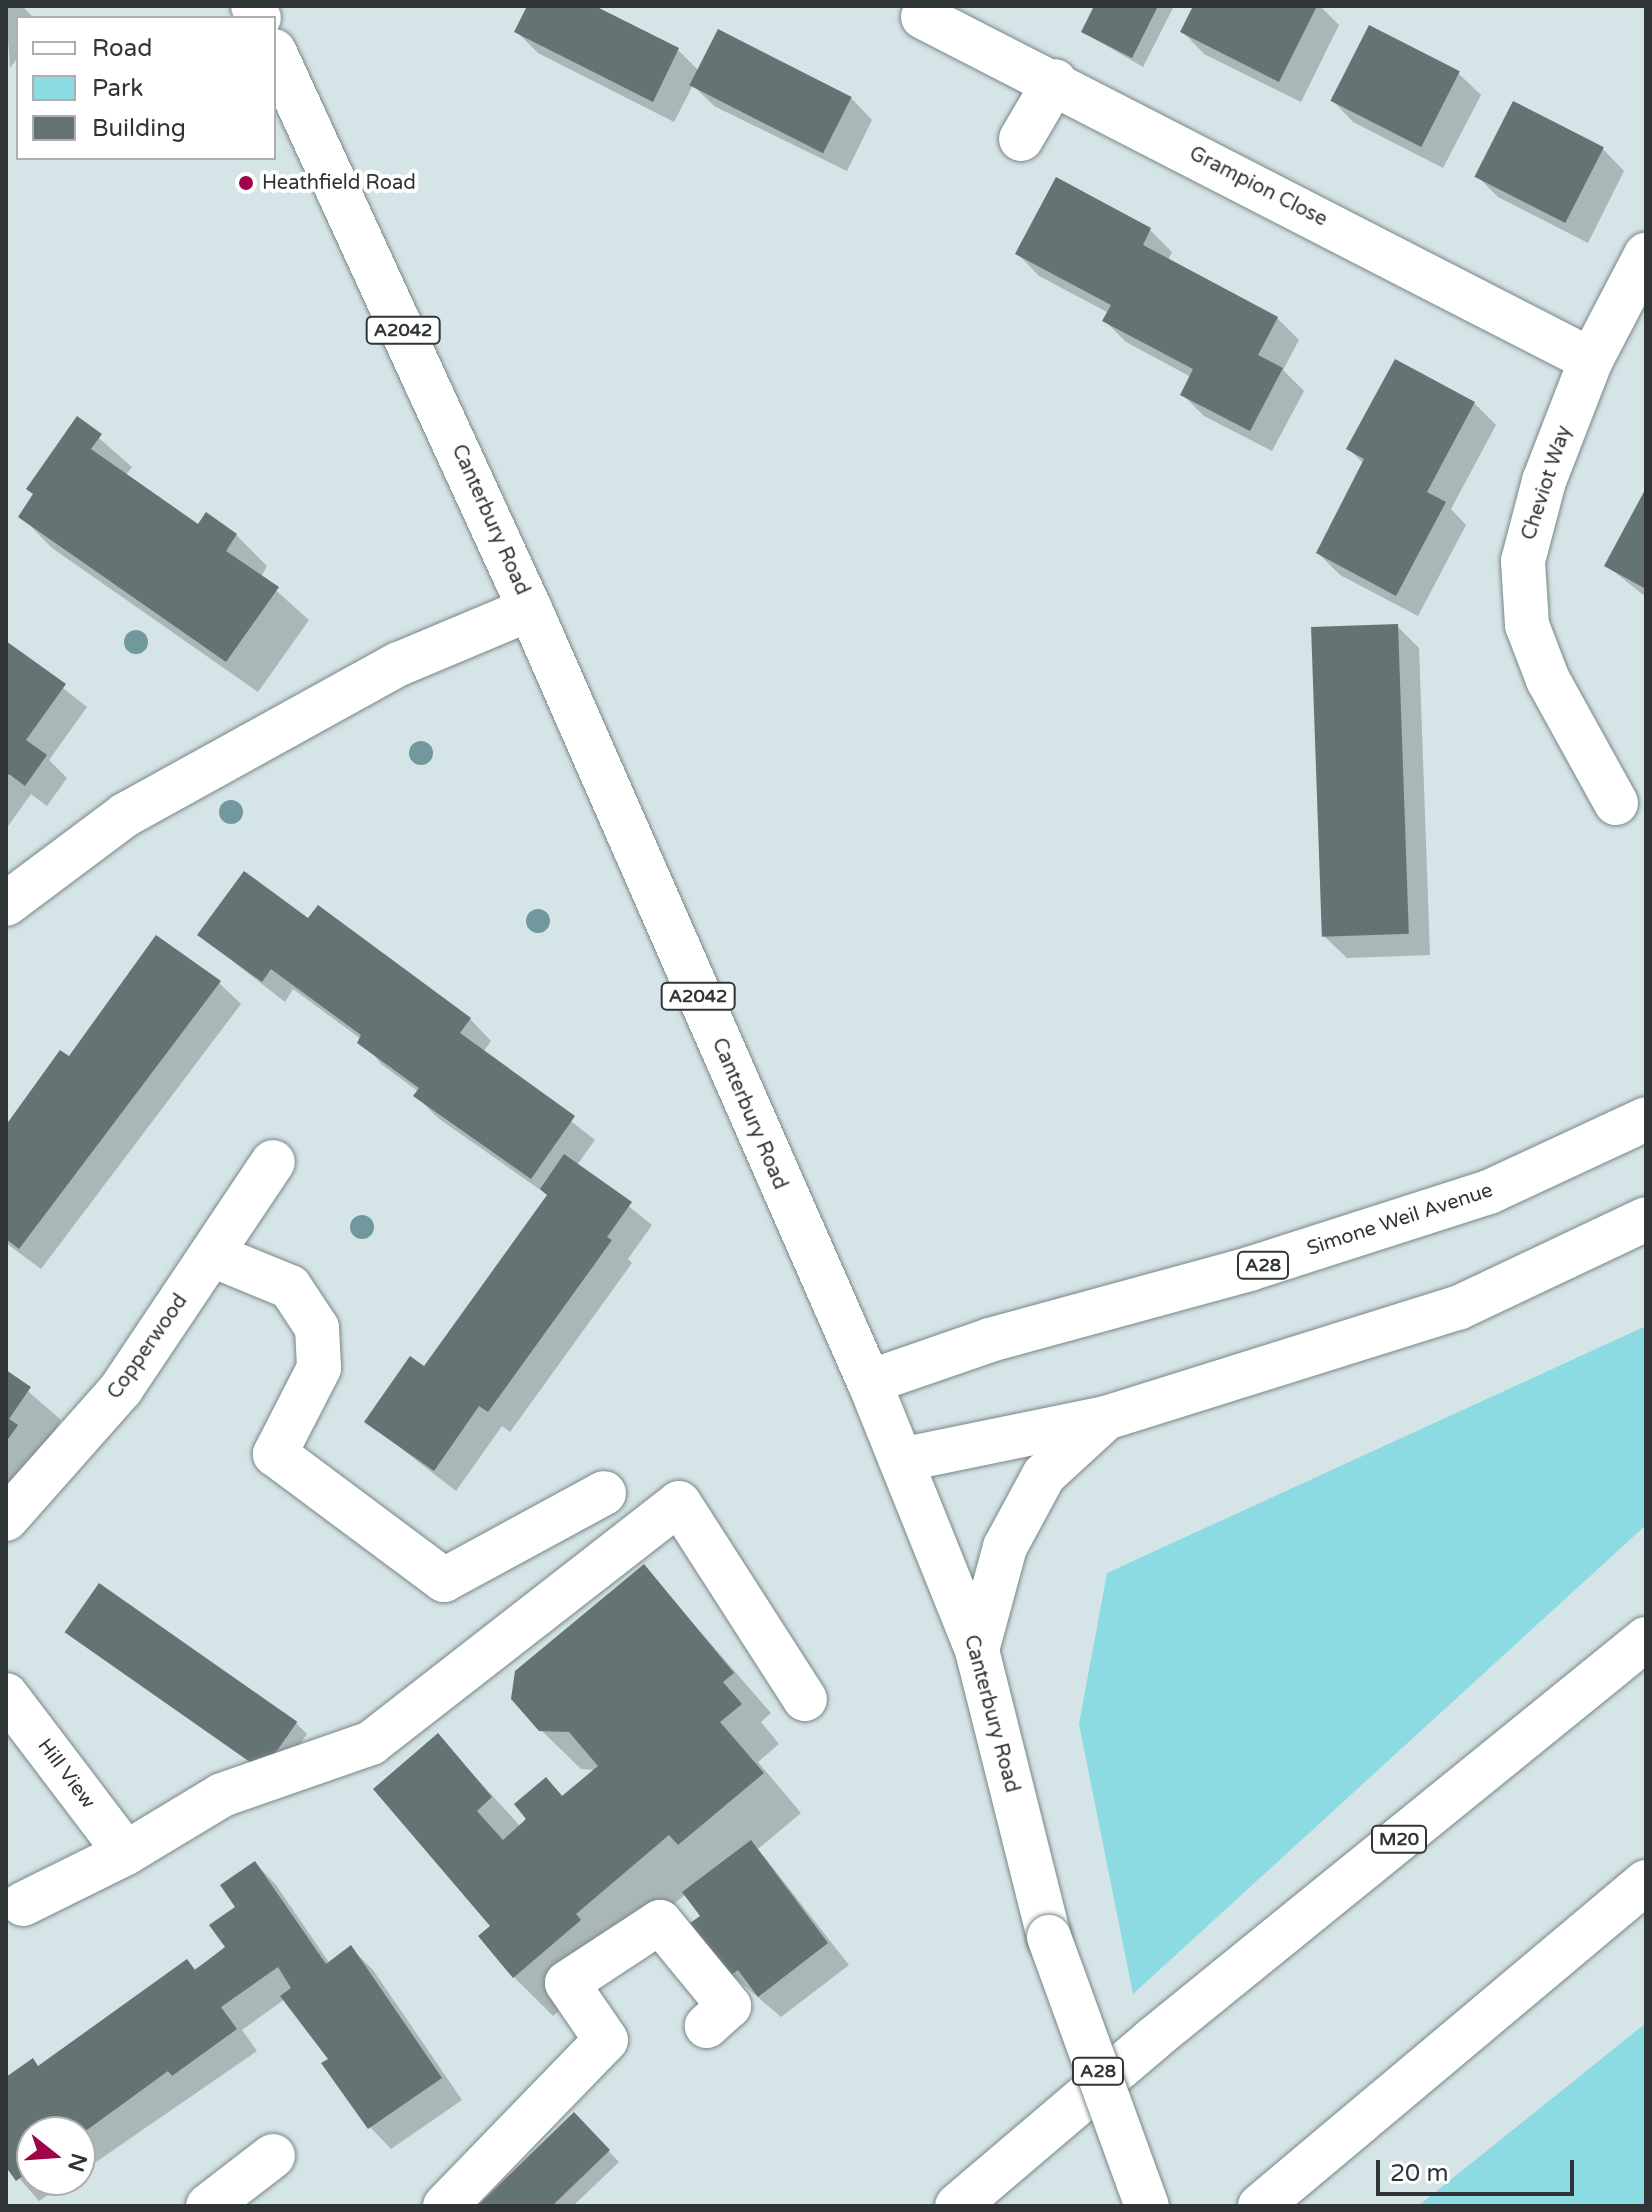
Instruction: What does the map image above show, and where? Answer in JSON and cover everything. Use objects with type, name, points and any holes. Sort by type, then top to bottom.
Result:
[{"type":"main road","name":"Grampion Close","points":[[923,17],[1055,81],[1591,360]]},
{"type":"main road","name":"Canterbury Road","points":[[276,55],[530,609],[901,1460],[977,1650],[1049,1937],[1147,2206]]},
{"type":"main road","points":[[1021,139],[1055,81]]},
{"type":"main road","name":"Cheviot Way","points":[[1616,803],[1548,680],[1527,625],[1523,561],[1544,481],[1591,360],[1645,259]]},
{"type":"main road","points":[[6,904],[125,815],[399,664],[530,609]]},
{"type":"main road","name":"Simone Weil Avenue","points":[[869,1382],[990,1340],[1249,1269],[1489,1192],[1646,1119]]},
{"type":"main road","name":"Copperwood","points":[[6,1519],[121,1389],[273,1162]]},
{"type":"main road","points":[[901,1460],[1106,1418],[1458,1308],[1646,1219]]},
{"type":"main road","points":[[212,1255],[290,1287],[317,1328],[319,1368],[275,1454],[444,1580],[604,1493]]},
{"type":"main road","points":[[977,1650],[1005,1547],[1044,1475],[1106,1418]]},
{"type":"main road","points":[[23,1904],[126,1853],[222,1795],[371,1743],[679,1503],[805,1699]]},
{"type":"main road","name":"M20","points":[[957,2206],[1153,2039],[1646,1639]]},
{"type":"main road","name":"Hill View","points":[[6,1695],[126,1853]]},
{"type":"main road","points":[[1260,2206],[1646,1882]]},
{"type":"main road","points":[[445,2206],[606,2040],[567,1983],[660,1922],[729,2006],[707,2026]]},
{"type":"main road","points":[[222,2202],[273,2156]]},
{"type":"green space","points":[[1646,1326],[1646,1525],[1133,1994],[1079,1724],[1107,1573]]},
{"type":"green space","points":[[1646,2023],[1646,2206],[1418,2206]]},
{"type":"building","points":[[527,6],[595,6],[679,48],[653,102],[514,32]]},
{"type":"building","points":[[1094,6],[1158,6],[1132,58],[1081,32]]},
{"type":"building","points":[[1193,6],[1317,6],[1279,82],[1180,32]]},
{"type":"building","points":[[1369,25],[1460,71],[1421,147],[1330,101]]},
{"type":"building","points":[[718,29],[852,97],[823,153],[689,85]]},
{"type":"building","points":[[1513,101],[1604,147],[1565,223],[1474,177]]},
{"type":"building","points":[[1056,177],[1151,228],[1143,245],[1278,317],[1258,355],[1283,368],[1250,431],[1180,395],[1193,369],[1102,321],[1111,305],[1015,254]]},
{"type":"building","points":[[1395,359],[1475,402],[1427,492],[1446,502],[1396,596],[1316,553],[1364,459],[1346,449]]},
{"type":"building","points":[[77,416],[102,434],[91,449],[198,524],[206,512],[237,534],[226,551],[279,587],[226,662],[18,517],[33,494],[26,489]]},
{"type":"building","points":[[1646,488],[1646,589],[1604,566]]},
{"type":"building","points":[[1398,624],[1409,934],[1322,937],[1311,627]]},
{"type":"building","points":[[6,641],[66,684],[26,740],[47,755],[25,786],[9,774],[6,778]]},
{"type":"building","points":[[244,871],[308,918],[318,905],[471,1018],[460,1033],[575,1116],[531,1179],[413,1096],[419,1088],[357,1043],[361,1035],[271,969],[262,982],[197,935]]},
{"type":"building","points":[[156,935],[221,981],[19,1249],[6,1239],[6,1125],[60,1050],[69,1056]]},
{"type":"building","points":[[564,1154],[632,1202],[607,1237],[612,1240],[488,1412],[479,1406],[434,1471],[364,1422],[410,1356],[424,1366],[547,1195],[540,1189]]},
{"type":"building","points":[[6,1370],[31,1387],[9,1419],[18,1425],[6,1442]]},
{"type":"building","points":[[644,1564],[734,1673],[723,1682],[742,1704],[720,1722],[764,1773],[678,1845],[669,1835],[576,1914],[581,1920],[513,1978],[478,1936],[490,1926],[373,1789],[438,1733],[492,1797],[477,1811],[503,1840],[526,1819],[514,1804],[546,1777],[562,1796],[598,1766],[569,1732],[539,1731],[511,1699],[515,1671]]},
{"type":"building","points":[[99,1583],[297,1722],[263,1771],[65,1632]]},
{"type":"building","points":[[751,1840],[828,1943],[758,1997],[738,1970],[730,1976],[690,1923],[700,1916],[682,1892]]},
{"type":"building","points":[[255,1861],[326,1964],[351,1945],[442,2078],[368,2129],[321,2063],[328,2059],[280,1996],[291,1988],[278,1967],[221,2007],[237,2029],[172,2076],[168,2071],[96,2123],[96,2116],[16,2116],[16,2181],[6,2167],[6,2077],[33,2058],[38,2066],[187,1959],[195,1970],[225,1947],[209,1925],[235,1907],[220,1885]]},
{"type":"building","points":[[574,2112],[610,2150],[552,2206],[477,2206]]},
{"type":"place","name":"Heathfield Road","points":[[246,183]]}]
